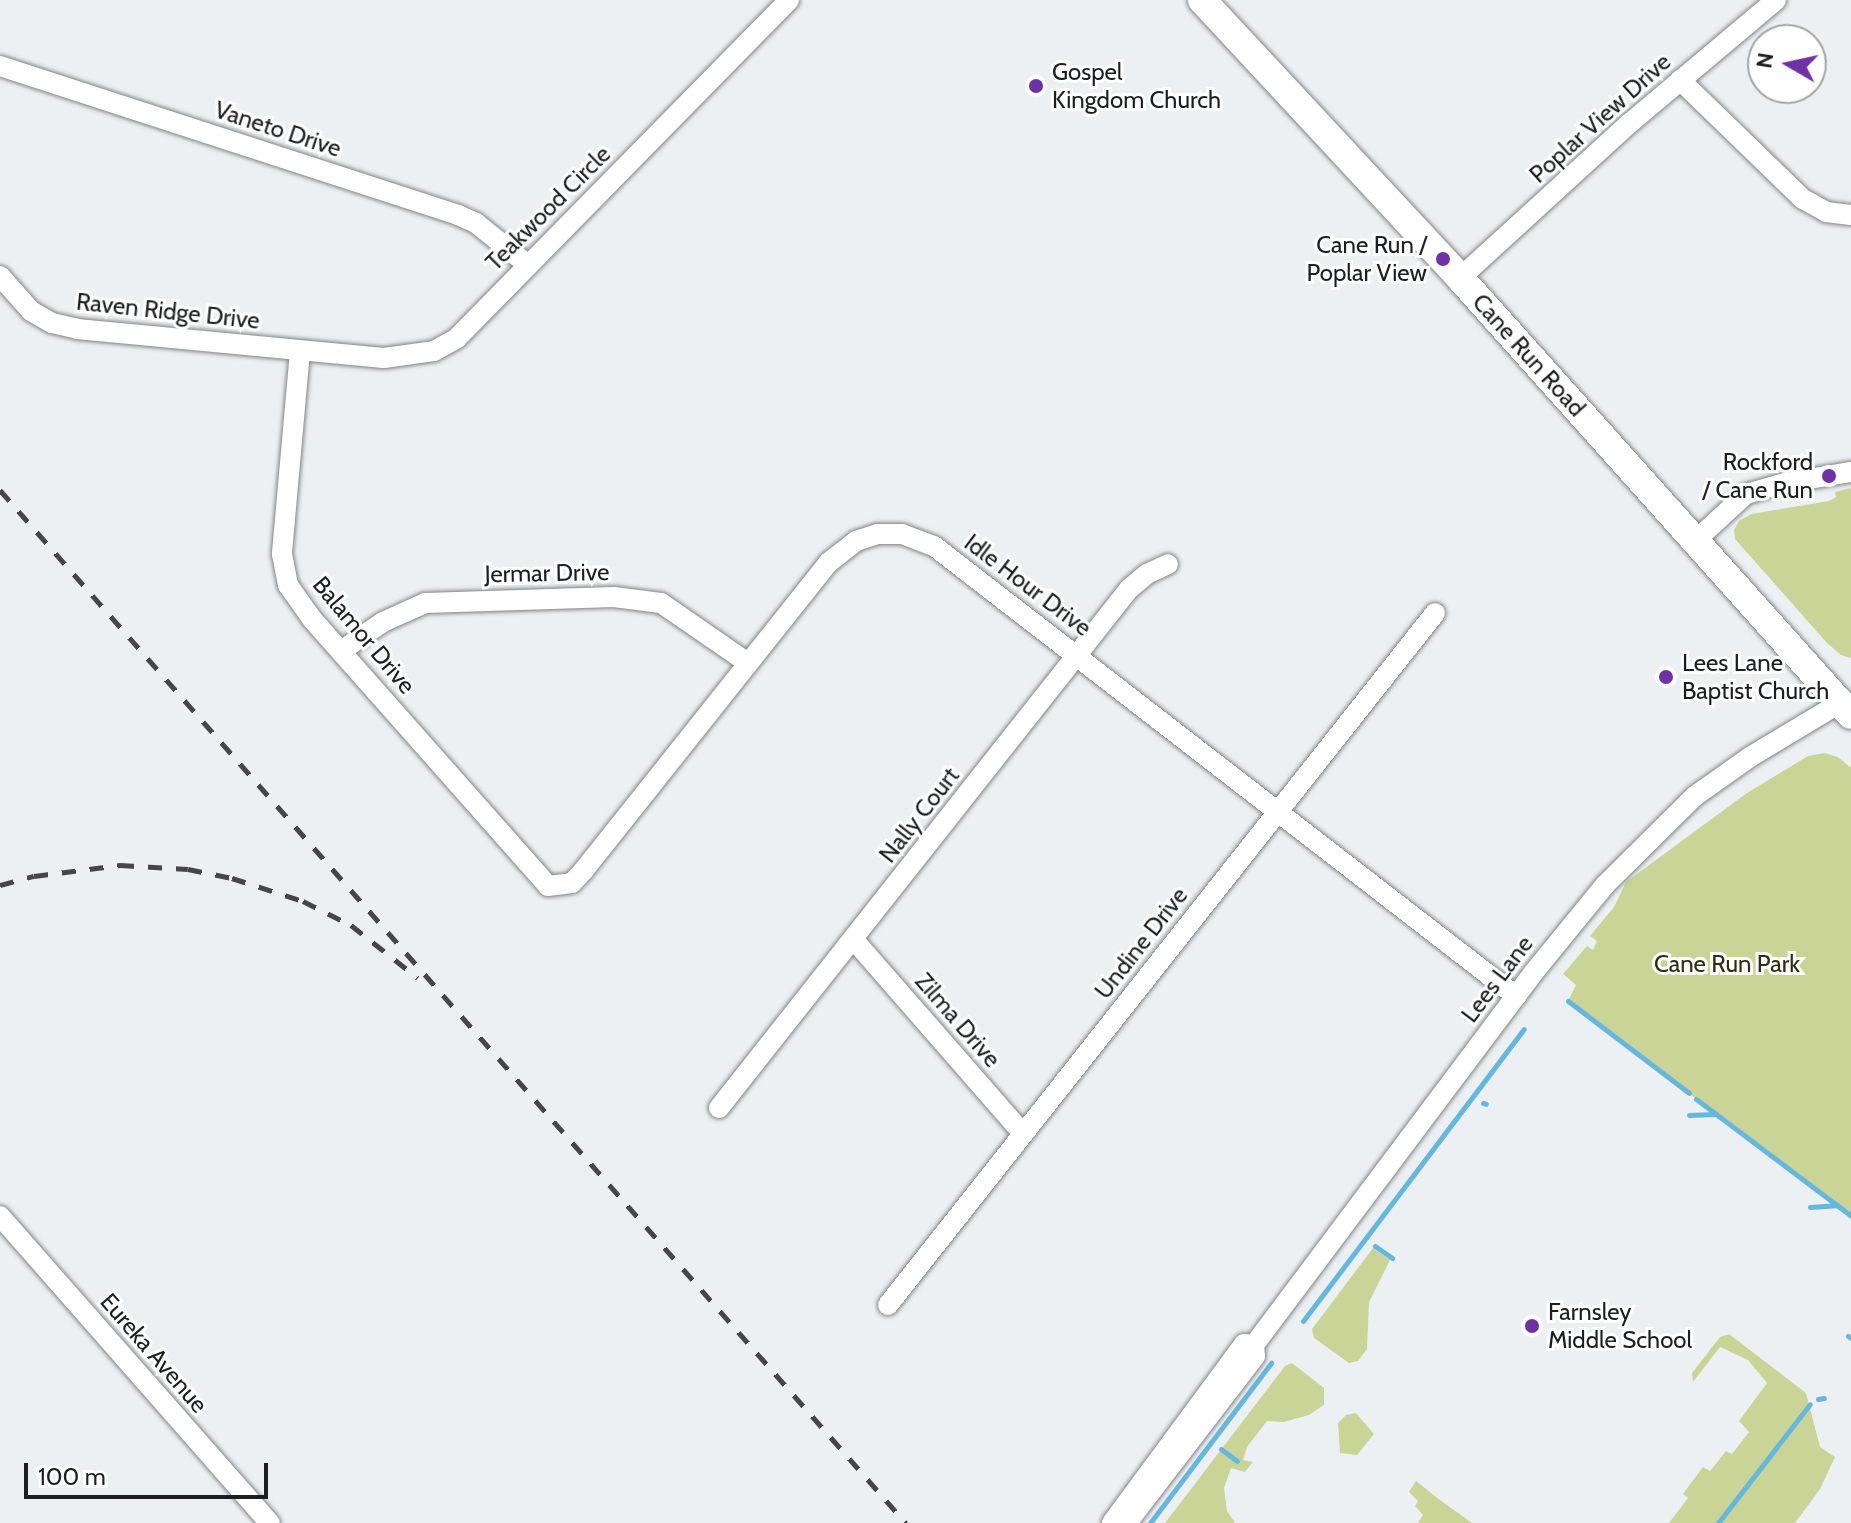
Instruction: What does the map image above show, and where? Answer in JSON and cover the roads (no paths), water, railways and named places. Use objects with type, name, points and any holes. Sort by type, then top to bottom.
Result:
[{"type":"highway","name":"Cane Run Road","points":[[1202,0],[1460,278],[1846,709]]},
{"type":"street","name":"Teakwood Circle","points":[[300,351],[384,358],[434,351],[457,338],[789,0]]},
{"type":"street","name":"Poplar View Drive","points":[[1460,278],[1680,80],[1776,0]]},
{"type":"street","name":"Vaneto Drive","points":[[0,66],[458,215],[476,223],[528,265]]},
{"type":"street","points":[[1680,80],[1803,199],[1826,212],[1851,215]]},
{"type":"street","name":"Raven Ridge Drive","points":[[0,276],[31,311],[52,323],[77,329],[300,351]]},
{"type":"street","name":"Balamor Drive","points":[[300,351],[282,567],[298,601],[539,877],[548,886],[561,886]]},
{"type":"street","points":[[1695,541],[1746,494],[1785,483],[1851,472]]},
{"type":"street","name":"Idle Hour Drive","points":[[561,886],[572,883],[584,870],[828,563],[856,541],[890,533],[916,537],[934,546],[1516,996]]},
{"type":"street","name":"Nally Court","points":[[719,1108],[1129,589],[1147,574],[1168,564]]},
{"type":"street","name":"Jermar Drive","points":[[341,651],[383,622],[425,603],[614,597],[661,603],[748,663]]},
{"type":"street","name":"Undine Drive","points":[[888,1305],[1435,613]]},
{"type":"street","name":"Lees Lane","points":[[1127,1523],[1255,1356],[1254,1345],[1516,996],[1605,885],[1695,796],[1750,757],[1846,709]]},
{"type":"street","name":"Zilma Drive","points":[[854,940],[1023,1134]]},
{"type":"street","name":"Eureka Avenue","points":[[0,1216],[270,1523]]},
{"type":"street","name":"Lees Lane","points":[[1112,1523],[1244,1344],[1254,1345]]},
{"type":"waterway","points":[[1568,1001],[1689,1093]]},
{"type":"waterway","points":[[1303,1321],[1524,1029]]},
{"type":"waterway","points":[[1696,1099],[1851,1216]]},
{"type":"waterway","points":[[1689,1115],[1716,1114]]},
{"type":"waterway","points":[[1810,1207],[1836,1205]]},
{"type":"waterway","points":[[1375,1246],[1392,1258]]},
{"type":"waterway","points":[[1150,1523],[1271,1363]]},
{"type":"waterway","points":[[1818,1399],[1824,1398]]},
{"type":"waterway","points":[[1718,1523],[1810,1404]]},
{"type":"waterway","points":[[1221,1449],[1237,1461]]},
{"type":"railway","points":[[0,490],[906,1523]]},
{"type":"railway","points":[[0,885],[34,876],[120,865],[188,869],[232,878],[303,901],[351,925],[418,978]]},
{"type":"place","name":"Gospel Kingdom Church","points":[[1036,86]]},
{"type":"place","name":"Cane Run / Poplar View","points":[[1443,259]]},
{"type":"place","name":"Rockford / Cane Run","points":[[1829,476]]},
{"type":"place","name":"Lees Lane Baptist Church","points":[[1666,677]]},
{"type":"place","name":"Farnsley Middle School","points":[[1532,1326]]},
{"type":"park label","name":"Cane Run Park","points":[[1727,964]]}]
